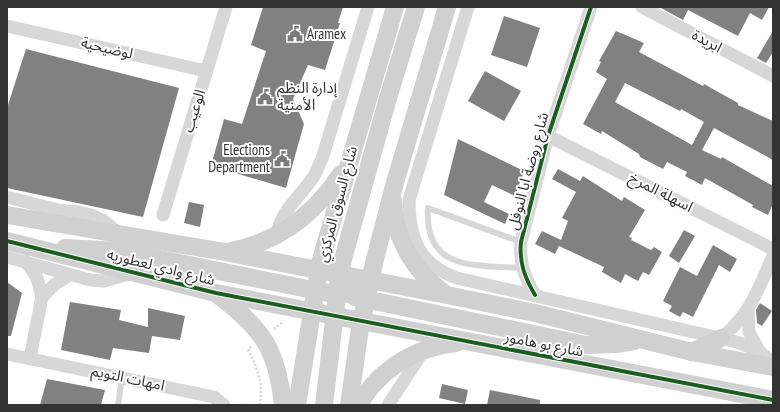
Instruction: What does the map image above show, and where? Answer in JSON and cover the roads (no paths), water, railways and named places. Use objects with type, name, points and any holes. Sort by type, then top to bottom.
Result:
[{"type":"main road","name":"شارع السوق المركزي","points":[[296,405],[319,271],[349,161],[395,7]]},
{"type":"main road","points":[[324,405],[340,275],[386,106],[416,7]]},
{"type":"main road","points":[[349,405],[361,321],[370,280],[394,186],[447,7]]},
{"type":"main road","points":[[225,252],[259,244],[277,235],[304,217],[329,192],[349,161]]},
{"type":"main road","points":[[394,186],[395,218],[405,248],[422,275],[446,295]]},
{"type":"main road","name":"شارع وادي لعطوريه","points":[[7,215],[225,252],[319,271]]},
{"type":"main road","name":"شارع وادي لعطوريه","points":[[7,241],[28,253],[133,273],[216,293],[311,311]]},
{"type":"main road","points":[[28,253],[120,251],[316,291],[366,299],[586,345],[616,344],[642,340]]},
{"type":"main road","points":[[319,271],[333,281],[342,309],[361,321]]},
{"type":"main road","name":"شارع بو هامور","points":[[319,271],[446,295],[535,314],[692,352],[773,367]]},
{"type":"main road","points":[[311,311],[315,304],[322,298],[360,292],[367,287],[370,280]]},
{"type":"main road","points":[[216,293],[248,319],[269,348],[277,369],[283,405]]},
{"type":"main road","name":"شارع بو هامور","points":[[311,311],[773,400]]},
{"type":"main road","points":[[692,352],[721,338]]},
{"type":"main road","points":[[359,405],[371,388],[383,375],[409,357],[424,350],[449,344],[474,343]]},
{"type":"street","name":"الوعيب","points":[[163,214],[226,7]]},
{"type":"street","name":"شارع السوق المركزي","points":[[277,235],[281,221],[315,175],[322,159],[368,7]]},
{"type":"street","points":[[468,7],[409,200],[411,229],[416,244],[424,257],[433,267],[443,273],[748,345],[759,351],[773,363]]},
{"type":"street","name":"شارع روضة ابا النوفل","points":[[535,295],[522,268],[520,254],[521,242],[548,136],[591,7]]},
{"type":"street","name":"ابريدة","points":[[642,7],[773,76]]},
{"type":"street","name":"لوضيحية","points":[[7,26],[206,71]]},
{"type":"street","name":"اسهلة المرخ","points":[[548,136],[773,249]]},
{"type":"street","name":"شارع وادي لعطوريه","points":[[7,197],[58,210],[91,215],[104,221],[121,234]]},
{"type":"street","points":[[28,253],[42,297],[30,358]]},
{"type":"street","name":"شارع وادي لعطوريه","points":[[7,257],[28,253],[70,275],[90,280],[104,281],[133,273]]},
{"type":"street","points":[[721,338],[735,326],[748,311],[773,256]]},
{"type":"street","points":[[508,289],[517,280],[522,268]]},
{"type":"street","points":[[42,297],[54,284],[70,275]]},
{"type":"street","points":[[748,311],[749,332],[759,351]]},
{"type":"street","points":[[388,405],[424,350]]},
{"type":"street","name":"امهات التويم","points":[[7,354],[214,397],[224,405]]},
{"type":"lane","name":"شارع روضة ابا النوفل","points":[[521,242],[428,208],[427,224],[429,237],[436,248],[446,256],[460,262],[522,268]]},
{"type":"lane","points":[[118,405],[122,377]]},
{"type":"place","name":"Aramex","points":[[295,34]]},
{"type":"place","name":"إدارة النظم الأمنية","points":[[265,97]]},
{"type":"place","name":"Elections Department","points":[[282,159]]}]
